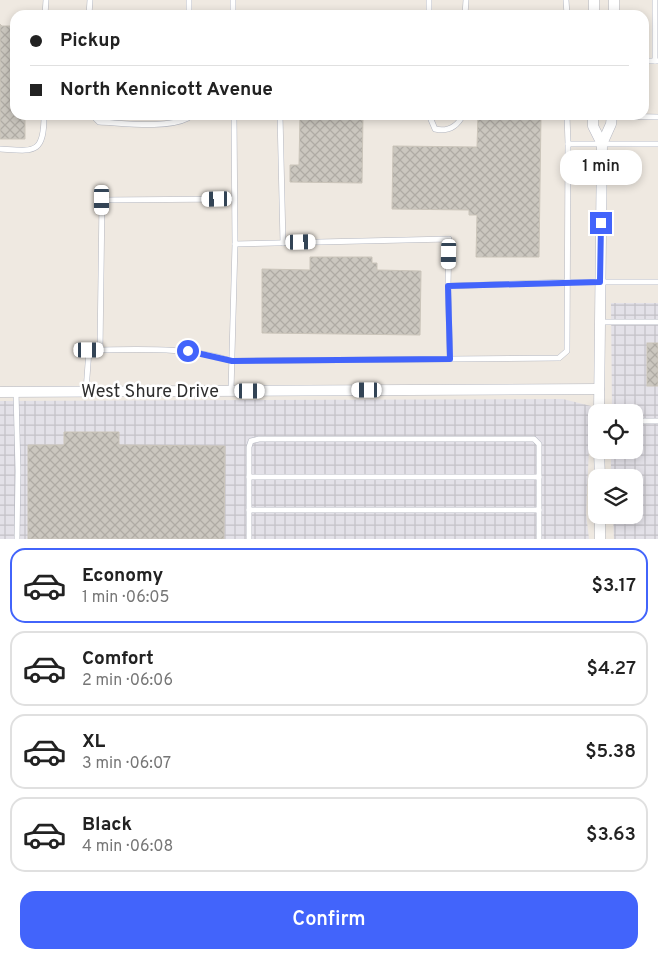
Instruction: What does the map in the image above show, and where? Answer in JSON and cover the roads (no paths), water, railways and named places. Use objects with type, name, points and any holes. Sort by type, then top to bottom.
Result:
[{"type":"street","points":[[593,120],[593,126],[602,144]]},
{"type":"street","points":[[599,404],[602,144],[612,120]]},
{"type":"street","name":"West Shure Drive","points":[[0,392],[599,389]]},
{"type":"street","points":[[600,524],[600,539]]},
{"type":"lane","points":[[656,0],[656,61]]},
{"type":"lane","points":[[0,149],[32,150],[40,144],[44,134],[44,120]]},
{"type":"lane","points":[[97,120],[99,122],[153,123],[180,122],[184,120]]},
{"type":"lane","points":[[231,391],[234,120]]},
{"type":"lane","points":[[280,120],[283,242]]},
{"type":"lane","points":[[431,120],[434,129],[443,131],[452,128],[459,120]]},
{"type":"lane","points":[[86,391],[89,350],[188,351],[232,361],[558,358],[567,351],[568,120]]},
{"type":"lane","points":[[568,144],[658,144]]},
{"type":"lane","points":[[100,350],[102,200],[234,199]]},
{"type":"lane","points":[[234,244],[449,239],[450,359]]},
{"type":"lane","points":[[448,286],[567,282],[658,282]]},
{"type":"lane","points":[[600,322],[658,322]]},
{"type":"lane","points":[[16,392],[17,539]]},
{"type":"lane","points":[[643,421],[658,421]]},
{"type":"lane","points":[[249,539],[249,447],[251,441],[258,439],[534,439],[539,444],[539,539]]},
{"type":"lane","points":[[249,477],[539,477]]},
{"type":"lane","points":[[249,510],[539,510]]}]
